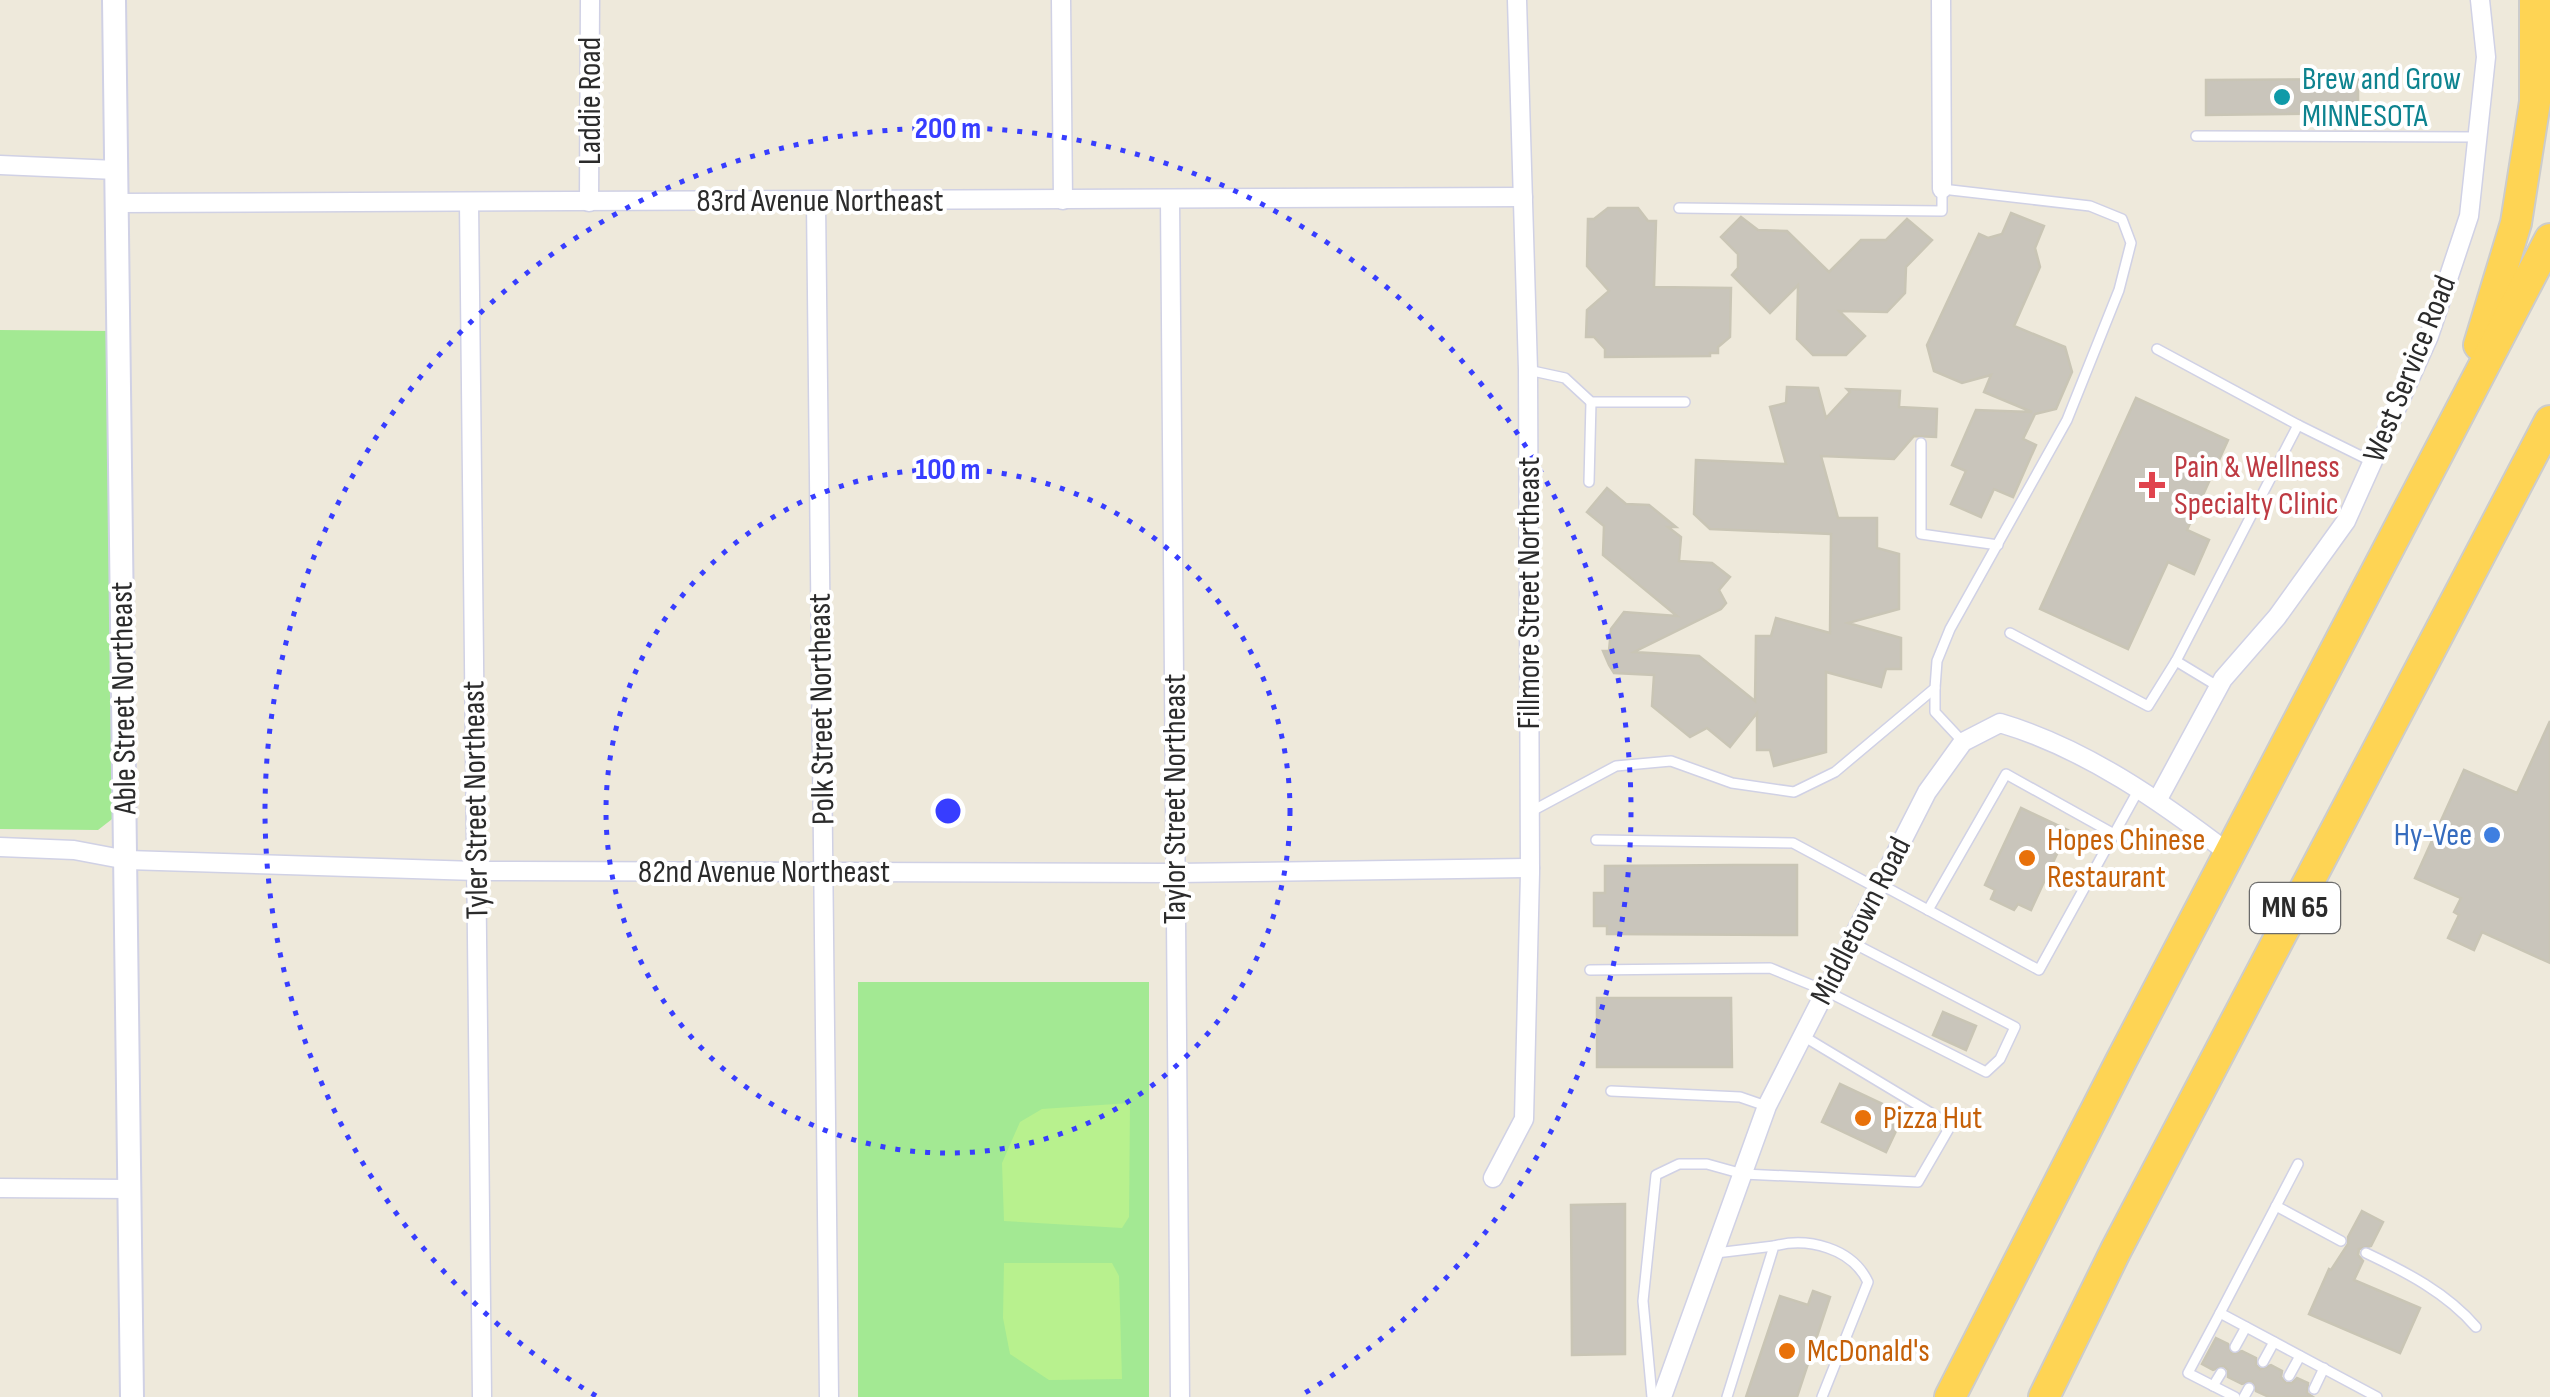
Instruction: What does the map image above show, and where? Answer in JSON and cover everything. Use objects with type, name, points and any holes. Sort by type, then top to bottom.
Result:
[{"type":"highway","points":[[2457,415],[2516,223],[2536,102],[2535,0]]},
{"type":"highway","name":"MN 65","points":[[1950,1397],[2550,239]]},
{"type":"highway","name":"MN 65","points":[[2044,1397],[2116,1250],[2550,421]]},
{"type":"street","name":"Able Street Northeast","points":[[114,0],[132,1397]]},
{"type":"street","name":"Laddie Road","points":[[590,0],[590,202]]},
{"type":"street","points":[[1061,0],[1064,200]]},
{"type":"street","name":"Fillmore Street Northeast","points":[[1494,1178],[1524,1120],[1530,868],[1528,370],[1517,0]]},
{"type":"street","points":[[1941,0],[1942,190]]},
{"type":"street","name":"West Service Road","points":[[2158,799],[2219,687],[2276,618],[2346,520],[2429,336],[2469,216],[2486,57],[2480,0]]},
{"type":"street","points":[[0,165],[116,170]]},
{"type":"street","name":"83rd Avenue Northeast","points":[[116,204],[1523,197]]},
{"type":"street","name":"Taylor Street Northeast","points":[[1170,200],[1180,1397]]},
{"type":"street","name":"Polk Street Northeast","points":[[816,201],[829,1397]]},
{"type":"street","name":"Tyler Street Northeast","points":[[469,202],[482,1397]]},
{"type":"street","points":[[1963,742],[2000,722],[2030,732],[2158,799],[2231,855]]},
{"type":"street","name":"Middletown Road","points":[[1662,1397],[1767,1106],[1927,792],[1963,742]]},
{"type":"street","name":"82nd Avenue Northeast","points":[[0,847],[74,850],[126,860],[476,872],[1176,873],[1530,868]]},
{"type":"street","points":[[0,1188],[130,1189]]},
{"type":"lane","points":[[2196,136],[2480,138]]},
{"type":"lane","points":[[1680,208],[1942,211],[1942,190],[2090,206],[2122,220],[2132,243],[2119,290],[2067,420],[1950,629],[1937,661],[1936,712],[1963,742]]},
{"type":"lane","points":[[2158,349],[2372,462]]},
{"type":"lane","points":[[1528,370],[1565,378],[1591,402],[1684,402]]},
{"type":"lane","points":[[1589,482],[1591,402]]},
{"type":"lane","points":[[2010,632],[2148,706],[2176,661],[2298,425]]},
{"type":"lane","points":[[1921,443],[1922,534],[1998,545]]},
{"type":"lane","points":[[2176,661],[2219,687]]},
{"type":"lane","points":[[1530,812],[1616,766],[1671,761],[1732,782],[1794,792],[1836,772],[1936,688]]},
{"type":"lane","points":[[1928,910],[2006,774],[2114,834]]},
{"type":"lane","points":[[1596,840],[1793,842],[2040,970],[2139,789]]},
{"type":"lane","points":[[1590,970],[1770,968],[1826,991],[1986,1072],[2000,1058],[2015,1027],[1851,942]]},
{"type":"lane","points":[[1652,1397],[1642,1300],[1656,1175],[1679,1164],[1707,1164],[1744,1174],[1918,1182],[1951,1125],[1803,1036]]},
{"type":"lane","points":[[1610,1091],[1740,1096],[1767,1106]]},
{"type":"lane","points":[[2235,1397],[2188,1373],[2298,1164]]},
{"type":"lane","points":[[2276,1206],[2341,1241]]},
{"type":"lane","points":[[1716,1253],[1789,1242],[1826,1246],[1862,1267],[1868,1282],[1822,1397]]},
{"type":"lane","points":[[1727,1397],[1774,1246]]},
{"type":"lane","points":[[2366,1253],[2404,1271],[2460,1308],[2476,1327]]},
{"type":"lane","points":[[2220,1313],[2377,1397]]},
{"type":"lane","points":[[2235,1347],[2246,1327]]},
{"type":"lane","points":[[2263,1362],[2274,1342]]},
{"type":"lane","points":[[2289,1376],[2300,1356]]},
{"type":"lane","points":[[2314,1388],[2324,1368]]},
{"type":"lane","points":[[2213,1386],[2221,1373]]},
{"type":"lane","points":[[2346,1397],[2353,1384]]},
{"type":"green space","points":[[0,330],[110,331],[116,816],[98,830],[0,829]]},
{"type":"green space","points":[[858,982],[1149,982],[1149,1397],[858,1397]]},
{"type":"green space","points":[[1130,1103],[1129,1217],[1122,1228],[1004,1221],[1002,1163],[1020,1122],[1042,1109]]},
{"type":"green space","points":[[1004,1263],[1112,1263],[1119,1276],[1122,1379],[1049,1380],[1010,1354],[1003,1318]]},
{"type":"building","name":"Brew and Grow MINNESOTA","points":[[2358,79],[2358,113],[2206,115],[2206,80]]},
{"type":"building","points":[[1608,208],[1638,208],[1648,221],[1656,221],[1654,287],[1731,288],[1730,337],[1718,347],[1718,353],[1605,357],[1605,349],[1594,337],[1586,337],[1587,310],[1609,291],[1587,266],[1588,219]]},
{"type":"building","points":[[2011,213],[2044,226],[2035,248],[2040,267],[2014,326],[2065,347],[2072,372],[2056,409],[2035,414],[2023,439],[2036,445],[2013,497],[1994,489],[1981,517],[1951,504],[1966,471],[1952,465],[1976,410],[2032,412],[1984,392],[1991,375],[1962,383],[1934,371],[1927,345],[1979,234],[1988,238],[2002,234]]},
{"type":"building","points":[[1741,217],[1758,230],[1787,231],[1829,272],[1861,240],[1886,240],[1907,219],[1932,240],[1906,267],[1905,293],[1887,312],[1839,311],[1865,336],[1846,355],[1813,355],[1797,339],[1798,285],[1770,313],[1732,275],[1738,268],[1738,254],[1721,237]]},
{"type":"building","points":[[1787,387],[1818,388],[1826,418],[1850,392],[1847,389],[1900,391],[1899,407],[1937,409],[1936,437],[1914,436],[1894,459],[1821,456],[1838,518],[1877,518],[1877,548],[1899,554],[1899,609],[1848,623],[1901,638],[1901,669],[1886,669],[1881,687],[1826,672],[1826,752],[1774,766],[1770,750],[1757,750],[1757,713],[1730,747],[1707,728],[1690,737],[1652,706],[1654,675],[1614,673],[1603,651],[1609,651],[1611,629],[1624,612],[1677,616],[1603,555],[1604,526],[1587,512],[1607,488],[1626,504],[1649,505],[1676,527],[1668,527],[1681,537],[1679,561],[1712,563],[1730,577],[1719,590],[1726,603],[1721,609],[1634,652],[1699,656],[1755,701],[1756,636],[1771,636],[1776,618],[1830,633],[1831,534],[1710,529],[1694,514],[1696,460],[1786,464],[1770,407],[1786,403]]},
{"type":"building","name":"Pain & Wellness Specialty Clinic","points":[[2136,398],[2228,440],[2187,530],[2209,540],[2194,574],[2168,562],[2128,649],[2040,609]]},
{"type":"building","name":"Hy-Vee","points":[[2550,721],[2550,963],[2482,932],[2474,950],[2448,938],[2459,915],[2454,912],[2461,898],[2415,878],[2464,770],[2517,793]]},
{"type":"building","name":"Hopes Chinese Restaurant","points":[[2021,808],[2068,830],[2031,910],[2018,904],[2014,910],[1991,899],[1995,890],[1985,885]]},
{"type":"building","points":[[1797,865],[1797,935],[1607,934],[1607,926],[1594,926],[1594,893],[1605,893],[1605,866]]},
{"type":"building","points":[[1597,998],[1731,998],[1732,1067],[1597,1067]]},
{"type":"building","points":[[1943,1012],[1976,1026],[1966,1050],[1933,1035]]},
{"type":"building","name":"Pizza Hut","points":[[1840,1084],[1904,1114],[1886,1152],[1822,1122]]},
{"type":"building","points":[[1625,1204],[1625,1354],[1572,1355],[1571,1205]]},
{"type":"building","points":[[2362,1211],[2383,1222],[2371,1246],[2359,1249],[2363,1261],[2354,1280],[2420,1308],[2400,1353],[2309,1314]]},
{"type":"building","name":"McDonald's","points":[[1813,1291],[1830,1297],[1797,1397],[1746,1397],[1780,1296],[1808,1305]]},
{"type":"building","points":[[2216,1338],[2228,1344],[2232,1354],[2242,1351],[2256,1358],[2260,1369],[2271,1365],[2282,1371],[2286,1383],[2297,1378],[2308,1383],[2307,1393],[2313,1397],[2269,1397],[2256,1391],[2252,1381],[2242,1384],[2228,1377],[2224,1366],[2213,1370],[2202,1364]]},
{"type":"place","name":"Brew and Grow MINNESOTA","points":[[2282,97]]},
{"type":"place","name":"Pain & Wellness Specialty Clinic","points":[[2152,485]]},
{"type":"place","name":"Hy-Vee","points":[[2492,835]]},
{"type":"place","name":"Hopes Chinese Restaurant","points":[[2027,858]]},
{"type":"place","name":"Pizza Hut","points":[[1863,1118]]},
{"type":"place","name":"McDonald's","points":[[1787,1351]]}]
